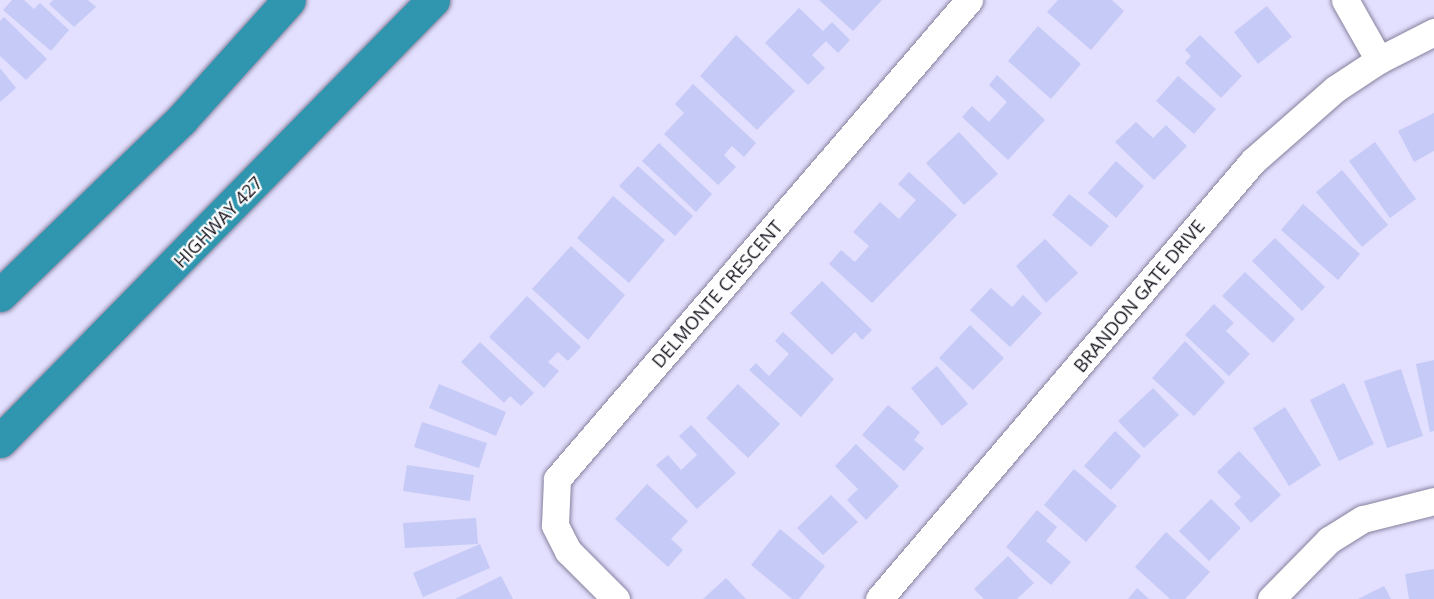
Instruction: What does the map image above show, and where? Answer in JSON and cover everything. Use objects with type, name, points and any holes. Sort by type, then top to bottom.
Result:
[{"type":"highway","points":[[0,295],[181,120],[289,0]]},
{"type":"highway","name":"HIGHWAY 427","points":[[0,441],[433,0]]},
{"type":"street","name":"DELMONTE CRESCENT","points":[[616,599],[568,551],[555,525],[557,479],[969,0]]},
{"type":"street","points":[[1345,0],[1379,60]]},
{"type":"street","name":"BRANDON GATE DRIVE","points":[[879,599],[1253,161],[1307,111],[1379,60],[1434,32]]},
{"type":"street","points":[[1271,599],[1329,540],[1364,519],[1434,501]]},
{"type":"building","points":[[12,0],[24,0],[34,9],[40,3],[69,30],[51,51],[3,10]]},
{"type":"building","points":[[53,0],[88,0],[96,7],[74,27],[49,4]]},
{"type":"building","points":[[819,0],[882,0],[853,31]]},
{"type":"building","points":[[1058,0],[1112,0],[1124,11],[1091,50],[1047,12]]},
{"type":"building","points":[[1267,6],[1292,37],[1258,64],[1234,32]]},
{"type":"building","points":[[799,8],[823,31],[832,22],[850,40],[838,53],[826,41],[812,55],[825,68],[808,85],[765,43]]},
{"type":"building","points":[[4,17],[47,59],[26,80],[0,56],[0,21]]},
{"type":"building","points":[[1038,26],[1081,64],[1051,99],[1008,61]]},
{"type":"building","points":[[736,35],[795,91],[757,130],[700,76]]},
{"type":"building","points":[[1200,35],[1242,76],[1221,98],[1185,63],[1191,56],[1185,50]]},
{"type":"building","points":[[0,68],[16,88],[0,102]]},
{"type":"building","points":[[997,75],[1045,120],[1008,160],[962,117],[972,106],[989,122],[1007,102],[989,85]]},
{"type":"building","points":[[1178,76],[1216,109],[1194,134],[1156,101]]},
{"type":"building","points":[[693,84],[756,143],[744,157],[732,146],[724,155],[736,167],[718,185],[664,134],[684,113],[675,104]]},
{"type":"building","points":[[1434,113],[1434,151],[1414,162],[1398,131]]},
{"type":"building","points":[[1136,122],[1153,138],[1166,125],[1187,146],[1154,180],[1115,142]]},
{"type":"building","points":[[959,132],[998,174],[964,205],[926,163]]},
{"type":"building","points":[[1375,142],[1416,199],[1390,218],[1349,161]]},
{"type":"building","points":[[659,143],[712,194],[696,212],[642,161]]},
{"type":"building","points":[[1116,161],[1144,186],[1116,218],[1088,193]]},
{"type":"building","points":[[638,166],[693,216],[675,236],[619,186]]},
{"type":"building","points":[[1342,170],[1388,225],[1362,247],[1316,192]]},
{"type":"building","points":[[909,172],[957,215],[872,303],[829,264],[841,250],[855,262],[869,246],[853,232],[880,202],[899,219],[916,200],[898,184]]},
{"type":"building","points":[[1069,194],[1109,226],[1091,247],[1052,215]]},
{"type":"building","points":[[613,196],[665,240],[629,283],[577,238]]},
{"type":"building","points":[[1303,204],[1360,254],[1338,280],[1281,230]]},
{"type":"building","points":[[1275,238],[1325,287],[1302,311],[1252,261]]},
{"type":"building","points":[[1045,239],[1078,273],[1046,303],[1016,266]]},
{"type":"building","points":[[571,246],[625,295],[588,340],[532,289]]},
{"type":"building","points":[[1245,272],[1295,319],[1273,343],[1222,296]]},
{"type":"building","points":[[822,281],[872,330],[862,340],[855,332],[832,355],[790,313]]},
{"type":"building","points":[[991,288],[1012,307],[1023,295],[1042,313],[1010,347],[970,310]]},
{"type":"building","points":[[527,296],[581,347],[568,361],[558,352],[548,362],[559,371],[544,388],[489,337]]},
{"type":"building","points":[[1214,304],[1234,323],[1226,331],[1250,354],[1229,376],[1185,335]]},
{"type":"building","points":[[970,325],[1004,358],[973,390],[939,358]]},
{"type":"building","points":[[783,332],[834,379],[801,417],[749,370],[756,363],[769,376],[789,354],[775,341]]},
{"type":"building","points":[[1185,341],[1225,382],[1194,416],[1152,378]]},
{"type":"building","points":[[480,342],[534,393],[521,406],[510,396],[504,403],[461,362]]},
{"type":"building","points":[[1434,360],[1434,431],[1430,432],[1416,364]]},
{"type":"building","points":[[937,366],[968,404],[942,426],[911,388]]},
{"type":"building","points":[[1401,369],[1423,436],[1387,448],[1364,381]]},
{"type":"building","points":[[1344,383],[1374,444],[1339,461],[1310,400]]},
{"type":"building","points":[[439,384],[506,412],[496,436],[429,408]]},
{"type":"building","points":[[738,384],[780,424],[748,458],[706,418]]},
{"type":"building","points":[[1153,388],[1179,415],[1144,448],[1118,421]]},
{"type":"building","points":[[888,405],[920,432],[914,440],[924,448],[904,471],[862,435]]},
{"type":"building","points":[[1285,407],[1321,465],[1289,486],[1253,428]]},
{"type":"building","points":[[422,422],[487,443],[479,468],[414,447]]},
{"type":"building","points":[[691,425],[736,473],[697,509],[656,465],[668,455],[681,470],[697,455],[679,436]]},
{"type":"building","points":[[1115,431],[1141,456],[1111,490],[1084,466]]},
{"type":"building","points":[[856,444],[899,486],[866,520],[847,500],[858,489],[835,466]]},
{"type":"building","points":[[1239,451],[1281,495],[1251,523],[1234,504],[1241,497],[1217,472]]},
{"type":"building","points":[[407,465],[474,475],[470,501],[403,491]]},
{"type":"building","points":[[1074,469],[1117,506],[1086,542],[1044,505]]},
{"type":"building","points":[[647,484],[688,521],[671,539],[683,550],[668,567],[615,519]]},
{"type":"building","points":[[831,495],[858,522],[823,555],[797,528]]},
{"type":"building","points":[[1211,499],[1241,528],[1209,561],[1179,531]]},
{"type":"building","points":[[1037,510],[1057,527],[1046,541],[1071,562],[1051,585],[1006,547]]},
{"type":"building","points":[[476,518],[478,544],[405,548],[403,523]]},
{"type":"building","points":[[780,529],[825,566],[799,599],[792,599],[751,565]]},
{"type":"building","points":[[1166,532],[1210,572],[1185,599],[1170,599],[1135,567]]},
{"type":"building","points":[[480,544],[490,568],[423,597],[413,573]]},
{"type":"building","points":[[1008,556],[1034,583],[1017,599],[984,599],[974,589]]},
{"type":"building","points":[[1434,569],[1434,599],[1409,599],[1405,574]]},
{"type":"building","points":[[501,576],[513,599],[455,599]]},
{"type":"building","points":[[726,578],[746,599],[703,599]]},
{"type":"building","points":[[1384,586],[1391,599],[1358,599]]},
{"type":"building","points":[[1137,588],[1149,599],[1128,599]]}]
